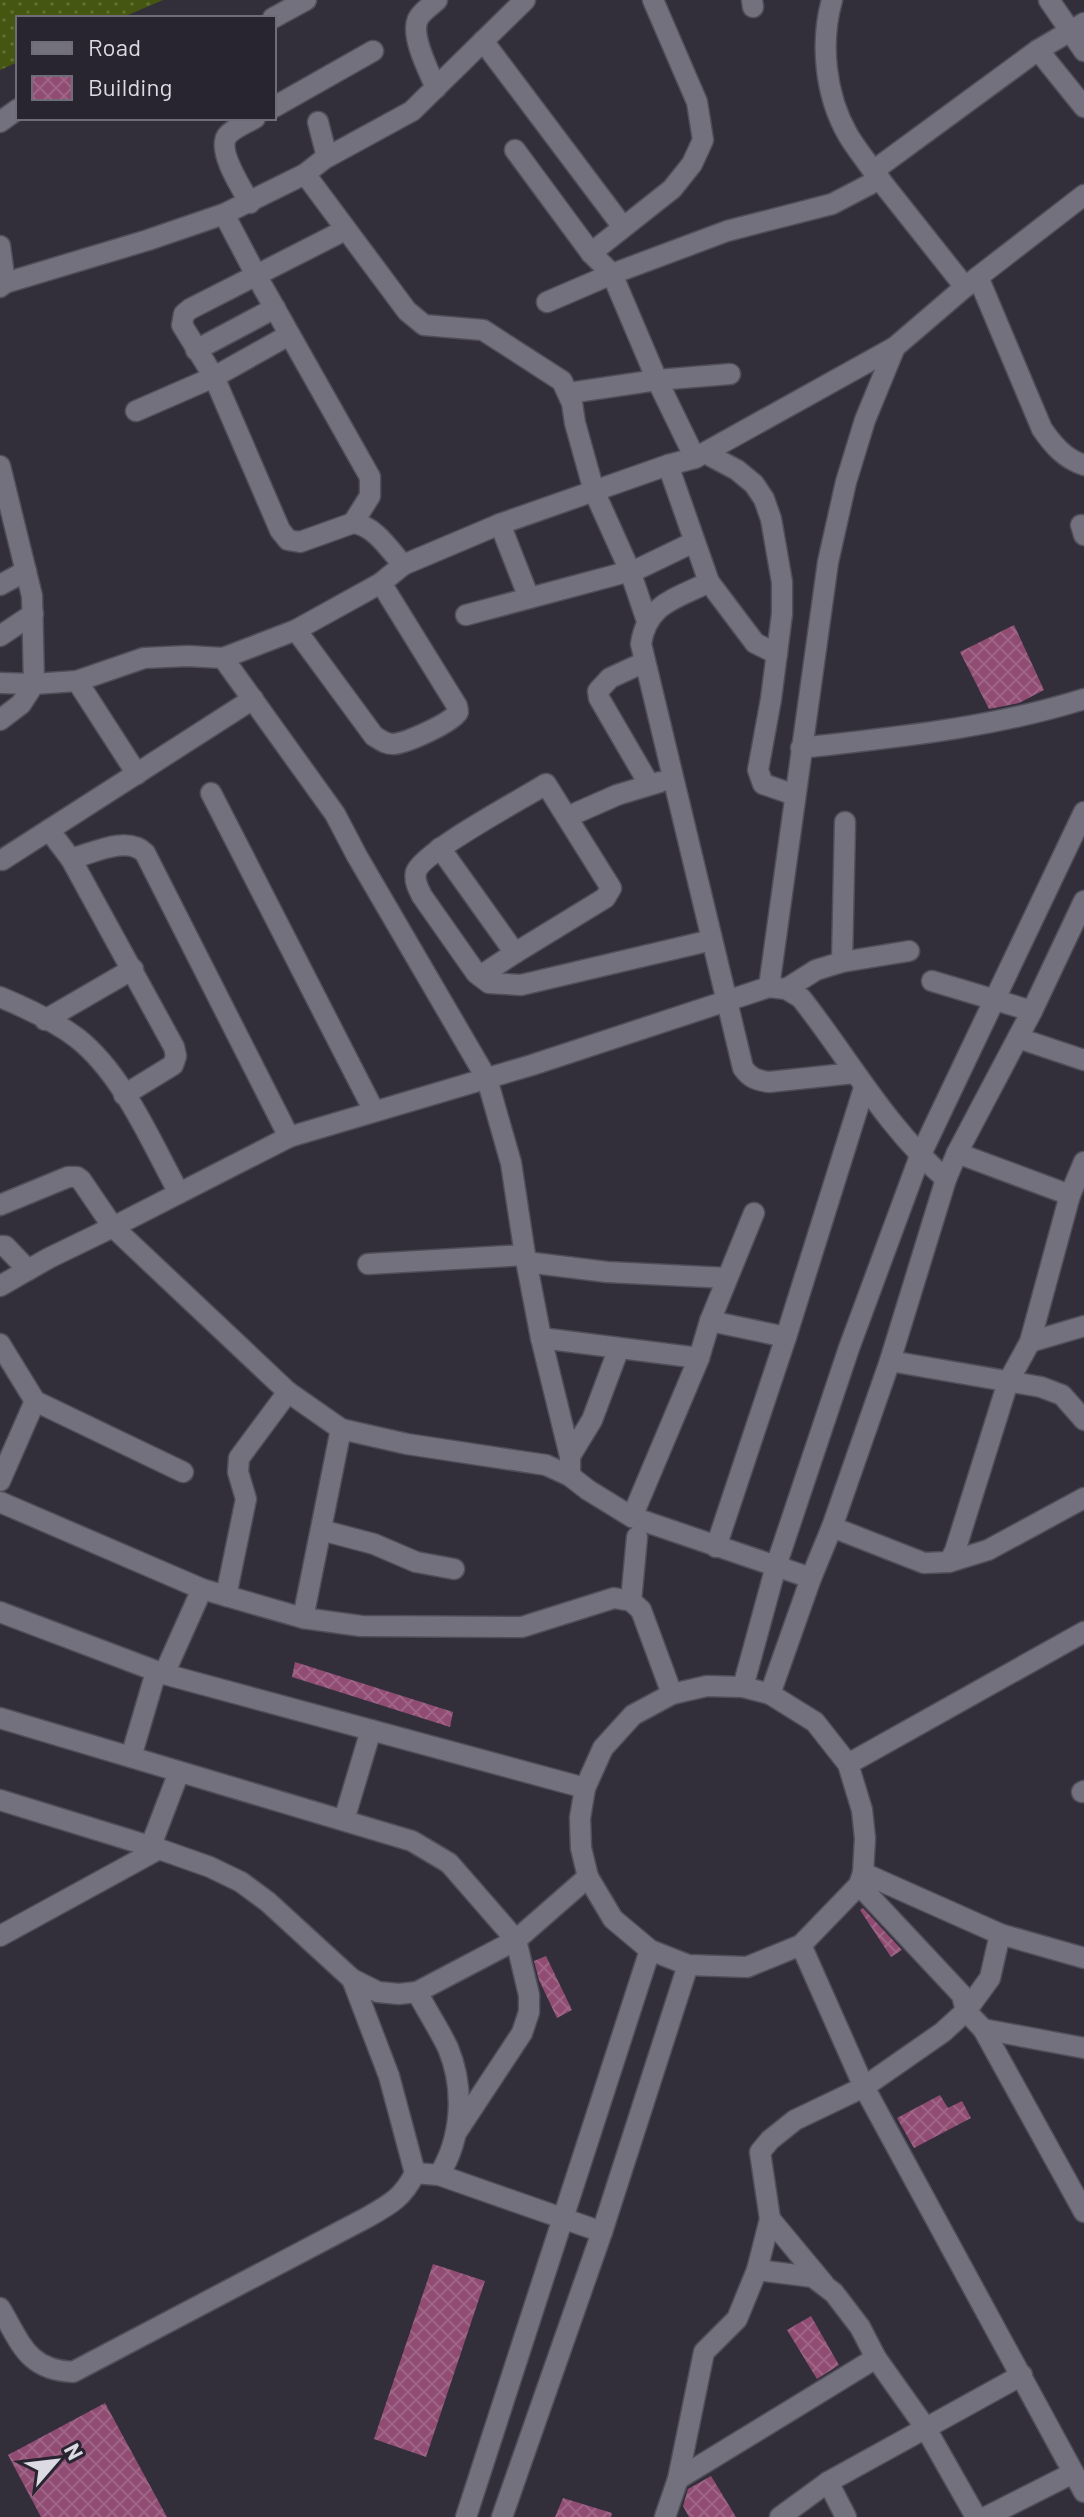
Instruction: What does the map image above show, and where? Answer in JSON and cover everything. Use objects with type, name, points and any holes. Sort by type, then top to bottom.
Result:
[{"type":"street","points":[[276,16],[306,0]]},
{"type":"street","points":[[436,88],[421,53],[416,24],[420,15],[437,0]]},
{"type":"street","points":[[0,246],[3,285],[250,203],[412,111],[525,0]]},
{"type":"street","points":[[591,253],[672,189],[692,164],[703,140],[697,102],[653,0]]},
{"type":"street","points":[[832,0],[824,42],[830,89],[847,133],[877,175],[972,282],[1042,429],[1055,448],[1084,465]]},
{"type":"street","points":[[1049,0],[1076,27],[1084,51]]},
{"type":"street","points":[[547,302],[727,231],[832,204],[877,175],[1038,50],[1076,27]]},
{"type":"street","points":[[483,41],[623,227]]},
{"type":"street","points":[[1038,50],[1084,107]]},
{"type":"street","points":[[276,106],[373,51]]},
{"type":"street","points":[[249,120],[226,127],[224,146],[226,158],[250,203]]},
{"type":"street","points":[[318,122],[327,157]]},
{"type":"street","points":[[515,150],[591,253],[612,274],[657,380],[700,455],[737,470],[754,484],[764,499],[771,519],[782,582],[782,614],[758,770],[763,784],[795,795]]},
{"type":"street","points":[[305,174],[407,311],[424,325],[483,330],[562,381],[569,393],[594,491],[630,571],[647,621]]},
{"type":"street","points":[[0,683],[77,681],[144,658],[223,658],[296,630],[381,583],[403,565],[500,524],[700,455],[895,347],[1084,195]]},
{"type":"street","points":[[224,214],[370,477],[370,496],[353,523]]},
{"type":"street","points":[[345,230],[184,314],[182,325],[214,377],[280,530],[288,540],[300,542],[353,523],[362,523],[403,565]]},
{"type":"street","points":[[196,350],[275,308]]},
{"type":"street","points":[[136,411],[214,377],[289,335]]},
{"type":"street","points":[[778,988],[795,795],[828,562],[846,482],[865,420],[895,347]]},
{"type":"street","points":[[569,393],[657,380],[730,374]]},
{"type":"street","points":[[668,465],[709,582],[755,643],[777,654]]},
{"type":"street","points":[[0,468],[32,596],[34,684],[21,704],[0,720]]},
{"type":"street","points":[[500,524],[529,598]]},
{"type":"street","points":[[466,615],[630,571],[694,542]]},
{"type":"street","points":[[0,585],[26,571]]},
{"type":"street","points":[[709,582],[656,609],[643,626],[641,644],[743,1068],[748,1076],[769,1082],[859,1081]]},
{"type":"street","points":[[296,630],[374,736],[386,743],[397,744],[451,720],[458,712],[457,706],[381,583]]},
{"type":"street","points":[[0,636],[33,614]]},
{"type":"street","points":[[223,658],[335,814],[487,1079],[511,1163],[541,1338],[570,1466],[635,1527],[716,1547],[811,1578]]},
{"type":"street","points":[[645,662],[610,678],[598,691],[599,698],[649,784]]},
{"type":"street","points":[[77,681],[137,774]]},
{"type":"street","points":[[2,860],[253,699]]},
{"type":"street","points":[[801,748],[982,725],[1084,699]]},
{"type":"street","points":[[567,817],[617,795],[673,780]]},
{"type":"street","points":[[480,976],[605,898],[611,888],[546,784],[440,848],[420,865],[416,873],[416,885],[480,976],[489,983],[521,985],[712,940]]},
{"type":"street","points":[[211,793],[374,1111]]},
{"type":"street","points":[[743,1687],[776,1566],[849,1348],[920,1156],[1084,812]]},
{"type":"street","points":[[842,962],[845,822]]},
{"type":"street","points":[[49,830],[71,859],[174,1047],[176,1056],[173,1065],[124,1095]]},
{"type":"street","points":[[71,859],[126,844],[137,846],[145,853],[289,1137]]},
{"type":"street","points":[[440,848],[515,953]]},
{"type":"street","points":[[770,1694],[890,1361],[946,1179],[1032,1011],[1076,934],[1084,901]]},
{"type":"street","points":[[0,1286],[289,1137],[778,988],[842,962],[909,951]]},
{"type":"street","points":[[45,1020],[133,969]]},
{"type":"street","points":[[932,981],[1032,1011]]},
{"type":"street","points":[[778,988],[801,998],[859,1081],[920,1156],[946,1179]]},
{"type":"street","points":[[0,997],[76,1037],[104,1065],[179,1193]]},
{"type":"street","points":[[1018,1038],[1084,1060]]},
{"type":"street","points":[[716,1547],[786,1337],[859,1081]]},
{"type":"street","points":[[957,1153],[1070,1195]]},
{"type":"street","points":[[949,1562],[1008,1382],[1030,1342],[1070,1195],[1084,1162]]},
{"type":"street","points":[[0,1205],[68,1177],[77,1177],[113,1227],[288,1392],[341,1429],[407,1444],[570,1466]]},
{"type":"street","points":[[631,1601],[635,1527],[710,1321],[754,1213]]},
{"type":"street","points":[[0,1246],[5,1246],[28,1270]]},
{"type":"street","points":[[368,1264],[526,1258],[607,1272],[727,1278]]},
{"type":"street","points":[[710,1321],[786,1337]]},
{"type":"street","points":[[1030,1342],[1084,1326]]},
{"type":"street","points":[[541,1338],[699,1358]]},
{"type":"street","points":[[0,1344],[35,1401],[183,1472]]},
{"type":"street","points":[[570,1466],[592,1420],[619,1348]]},
{"type":"street","points":[[890,1361],[1041,1387],[1062,1395],[1084,1420]]},
{"type":"street","points":[[226,1596],[246,1499],[238,1472],[239,1458],[288,1392]]},
{"type":"street","points":[[0,1481],[35,1401]]},
{"type":"street","points":[[303,1618],[341,1429]]},
{"type":"street","points":[[832,1527],[924,1563],[949,1562],[988,1550],[1084,1498]]},
{"type":"street","points":[[0,1502],[202,1589],[303,1618],[361,1626],[522,1627],[614,1598],[631,1601],[641,1610],[672,1694]]},
{"type":"street","points":[[321,1530],[374,1544],[416,1562],[454,1569]]},
{"type":"street","points":[[131,1757],[160,1673],[202,1589]]},
{"type":"street","points":[[0,1612],[160,1673],[585,1788]]},
{"type":"street","points":[[848,1764],[1084,1632]]},
{"type":"street","points":[[707,1686],[743,1687],[770,1694],[815,1722],[848,1764],[862,1810],[865,1838],[861,1879],[801,1945],[747,1967],[688,1965],[650,1950],[613,1919],[588,1877],[581,1848],[580,1818],[585,1788],[603,1748],[633,1715],[672,1694],[707,1686]]},
{"type":"street","points":[[0,1718],[412,1841],[449,1863],[516,1940],[529,1995],[529,2012],[522,2033],[456,2133]]},
{"type":"street","points":[[344,1820],[371,1730]]},
{"type":"street","points":[[0,1936],[154,1848],[179,1772]]},
{"type":"street","points":[[0,1800],[210,1867],[241,1882],[268,1902],[352,1979],[378,1992],[417,1992],[516,1940],[588,1877]]},
{"type":"street","points":[[861,1879],[1000,1934],[1084,1958]]},
{"type":"street","points":[[861,1879],[962,1995],[966,2011],[983,2029],[1084,2212]]},
{"type":"street","points":[[665,2517],[678,2479],[704,2352],[737,2319],[757,2270],[770,2219],[760,2152],[795,2120],[864,2087],[943,2032],[966,2011],[990,1978],[1000,1934]]},
{"type":"street","points":[[801,1945],[864,2087],[1084,2492]]},
{"type":"street","points":[[466,2517],[650,1950]]},
{"type":"street","points":[[505,2516],[602,2232],[688,1965]]},
{"type":"street","points":[[0,2308],[29,2357],[55,2371],[73,2372],[366,2218],[407,2190],[415,2173],[389,2076],[352,1979]]},
{"type":"street","points":[[417,1992],[448,2049],[460,2110],[451,2155],[439,2175]]},
{"type":"street","points":[[983,2029],[1084,2048]]},
{"type":"street","points":[[415,2173],[439,2175],[602,2232]]},
{"type":"street","points":[[770,2219],[827,2287]]},
{"type":"street","points":[[757,2270],[813,2277],[834,2293],[860,2327],[876,2358],[925,2427],[976,2517]]},
{"type":"street","points":[[678,2479],[876,2358]]},
{"type":"street","points":[[780,2517],[828,2482],[1022,2375]]},
{"type":"street","points":[[986,2517],[1073,2473]]},
{"type":"street","points":[[828,2482],[846,2517]]},
{"type":"green space","points":[[0,0],[163,0],[126,16],[16,16],[16,63],[0,70]]},
{"type":"building","points":[[1014,625],[1044,690],[1019,703],[989,709],[960,652]]},
{"type":"building","points":[[295,1662],[453,1712],[450,1727],[292,1677]]},
{"type":"building","points":[[863,1908],[902,1950],[891,1957],[860,1910]]},
{"type":"building","points":[[546,1956],[572,2010],[557,2018],[539,1980],[534,1961]]},
{"type":"building","points":[[940,2095],[948,2108],[962,2101],[971,2118],[914,2148],[897,2118]]},
{"type":"building","points":[[433,2264],[485,2281],[426,2457],[374,2439]]},
{"type":"building","points":[[811,2316],[839,2365],[817,2379],[787,2330]]},
{"type":"building","points":[[105,2403],[167,2517],[41,2517],[8,2455]]},
{"type":"building","points":[[711,2476],[736,2517],[689,2517],[683,2506],[688,2489]]},
{"type":"building","points":[[563,2498],[612,2513],[611,2517],[555,2517]]}]
